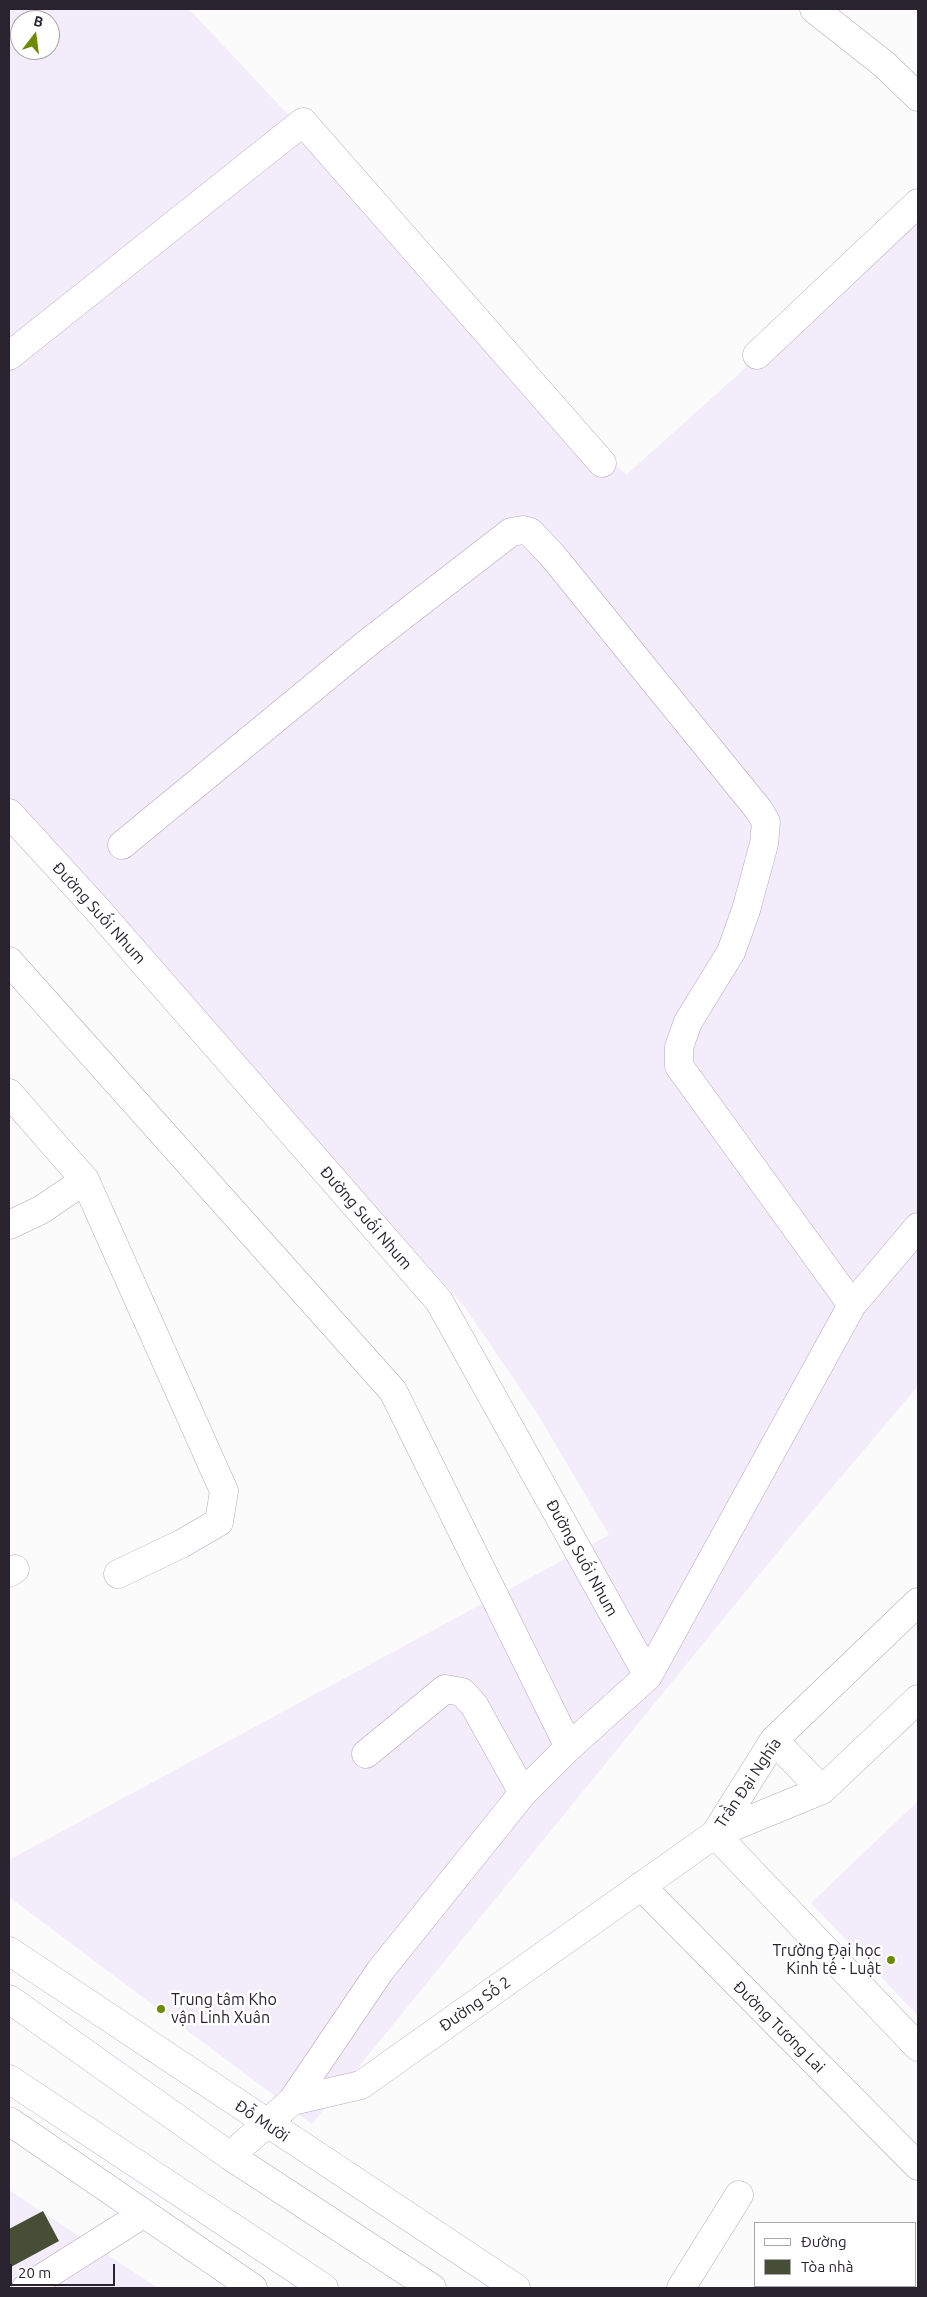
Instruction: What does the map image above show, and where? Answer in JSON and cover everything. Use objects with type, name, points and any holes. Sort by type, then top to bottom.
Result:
[{"type":"main road","points":[[814,9],[885,65],[918,97]]},
{"type":"main road","points":[[9,356],[303,122],[602,463]]},
{"type":"main road","points":[[757,355],[918,203]]},
{"type":"main road","points":[[122,844],[363,647],[503,538],[511,532],[523,530],[530,532],[552,555],[752,802],[766,822],[764,844],[746,910],[731,952],[688,1022],[679,1047],[679,1066],[852,1305]]},
{"type":"main road","name":"Đường Suối Nhum","points":[[9,813],[96,908],[439,1301],[648,1676]]},
{"type":"main road","points":[[9,961],[393,1391],[569,1747]]},
{"type":"main road","points":[[9,1093],[85,1180],[224,1491],[219,1522],[181,1544],[118,1574]]},
{"type":"main road","points":[[9,1225],[41,1210],[85,1180]]},
{"type":"main road","points":[[292,2101],[380,1971],[523,1793],[569,1747],[648,1676],[852,1305],[918,1227]]},
{"type":"main road","name":"Trần Đại Nghĩa","points":[[715,1834],[774,1740],[918,1602]]},
{"type":"main road","points":[[366,1754],[445,1690],[462,1692],[474,1704],[523,1793]]},
{"type":"main road","name":"Trần Đại Nghĩa","points":[[715,1834],[822,1790],[918,1699]]},
{"type":"main road","points":[[774,1740],[822,1790]]},
{"type":"main road","points":[[715,1834],[918,2047]]},
{"type":"main road","name":"Đường Số 2","points":[[230,2156],[292,2101],[361,2085],[715,1834]]},
{"type":"main road","name":"Đường Tương Lai","points":[[641,1886],[918,2166]]},
{"type":"main road","name":"Đỗ Mười","points":[[9,1951],[265,2123],[516,2288]]},
{"type":"main road","points":[[9,1999],[230,2156],[432,2288]]},
{"type":"main road","points":[[9,2079],[324,2288]]},
{"type":"main road","points":[[9,2121],[253,2288]]},
{"type":"main road","points":[[681,2288],[739,2195]]},
{"type":"main road","points":[[26,2288],[143,2214]]},
{"type":"shaded area","name":"Trung tâm Kho vận Linh Xuân","points":[[9,9],[189,9],[626,475],[918,213],[918,1386],[786,1542],[312,2124],[9,1897],[9,1860],[609,1535],[537,1413],[464,1306],[9,798]]},
{"type":"shaded area","name":"Trường Đại học Kinh tế - Luật","points":[[918,1801],[918,2016],[811,1903]]},
{"type":"shaded area","points":[[9,2190],[158,2288],[9,2288]]},
{"type":"building","points":[[43,2211],[59,2241],[9,2268],[9,2229]]},
{"type":"place","name":"Trường Đại học Kinh tế - Luật","points":[[891,1960]]},
{"type":"place","name":"Trung tâm Kho vận Linh Xuân","points":[[161,2009]]}]
